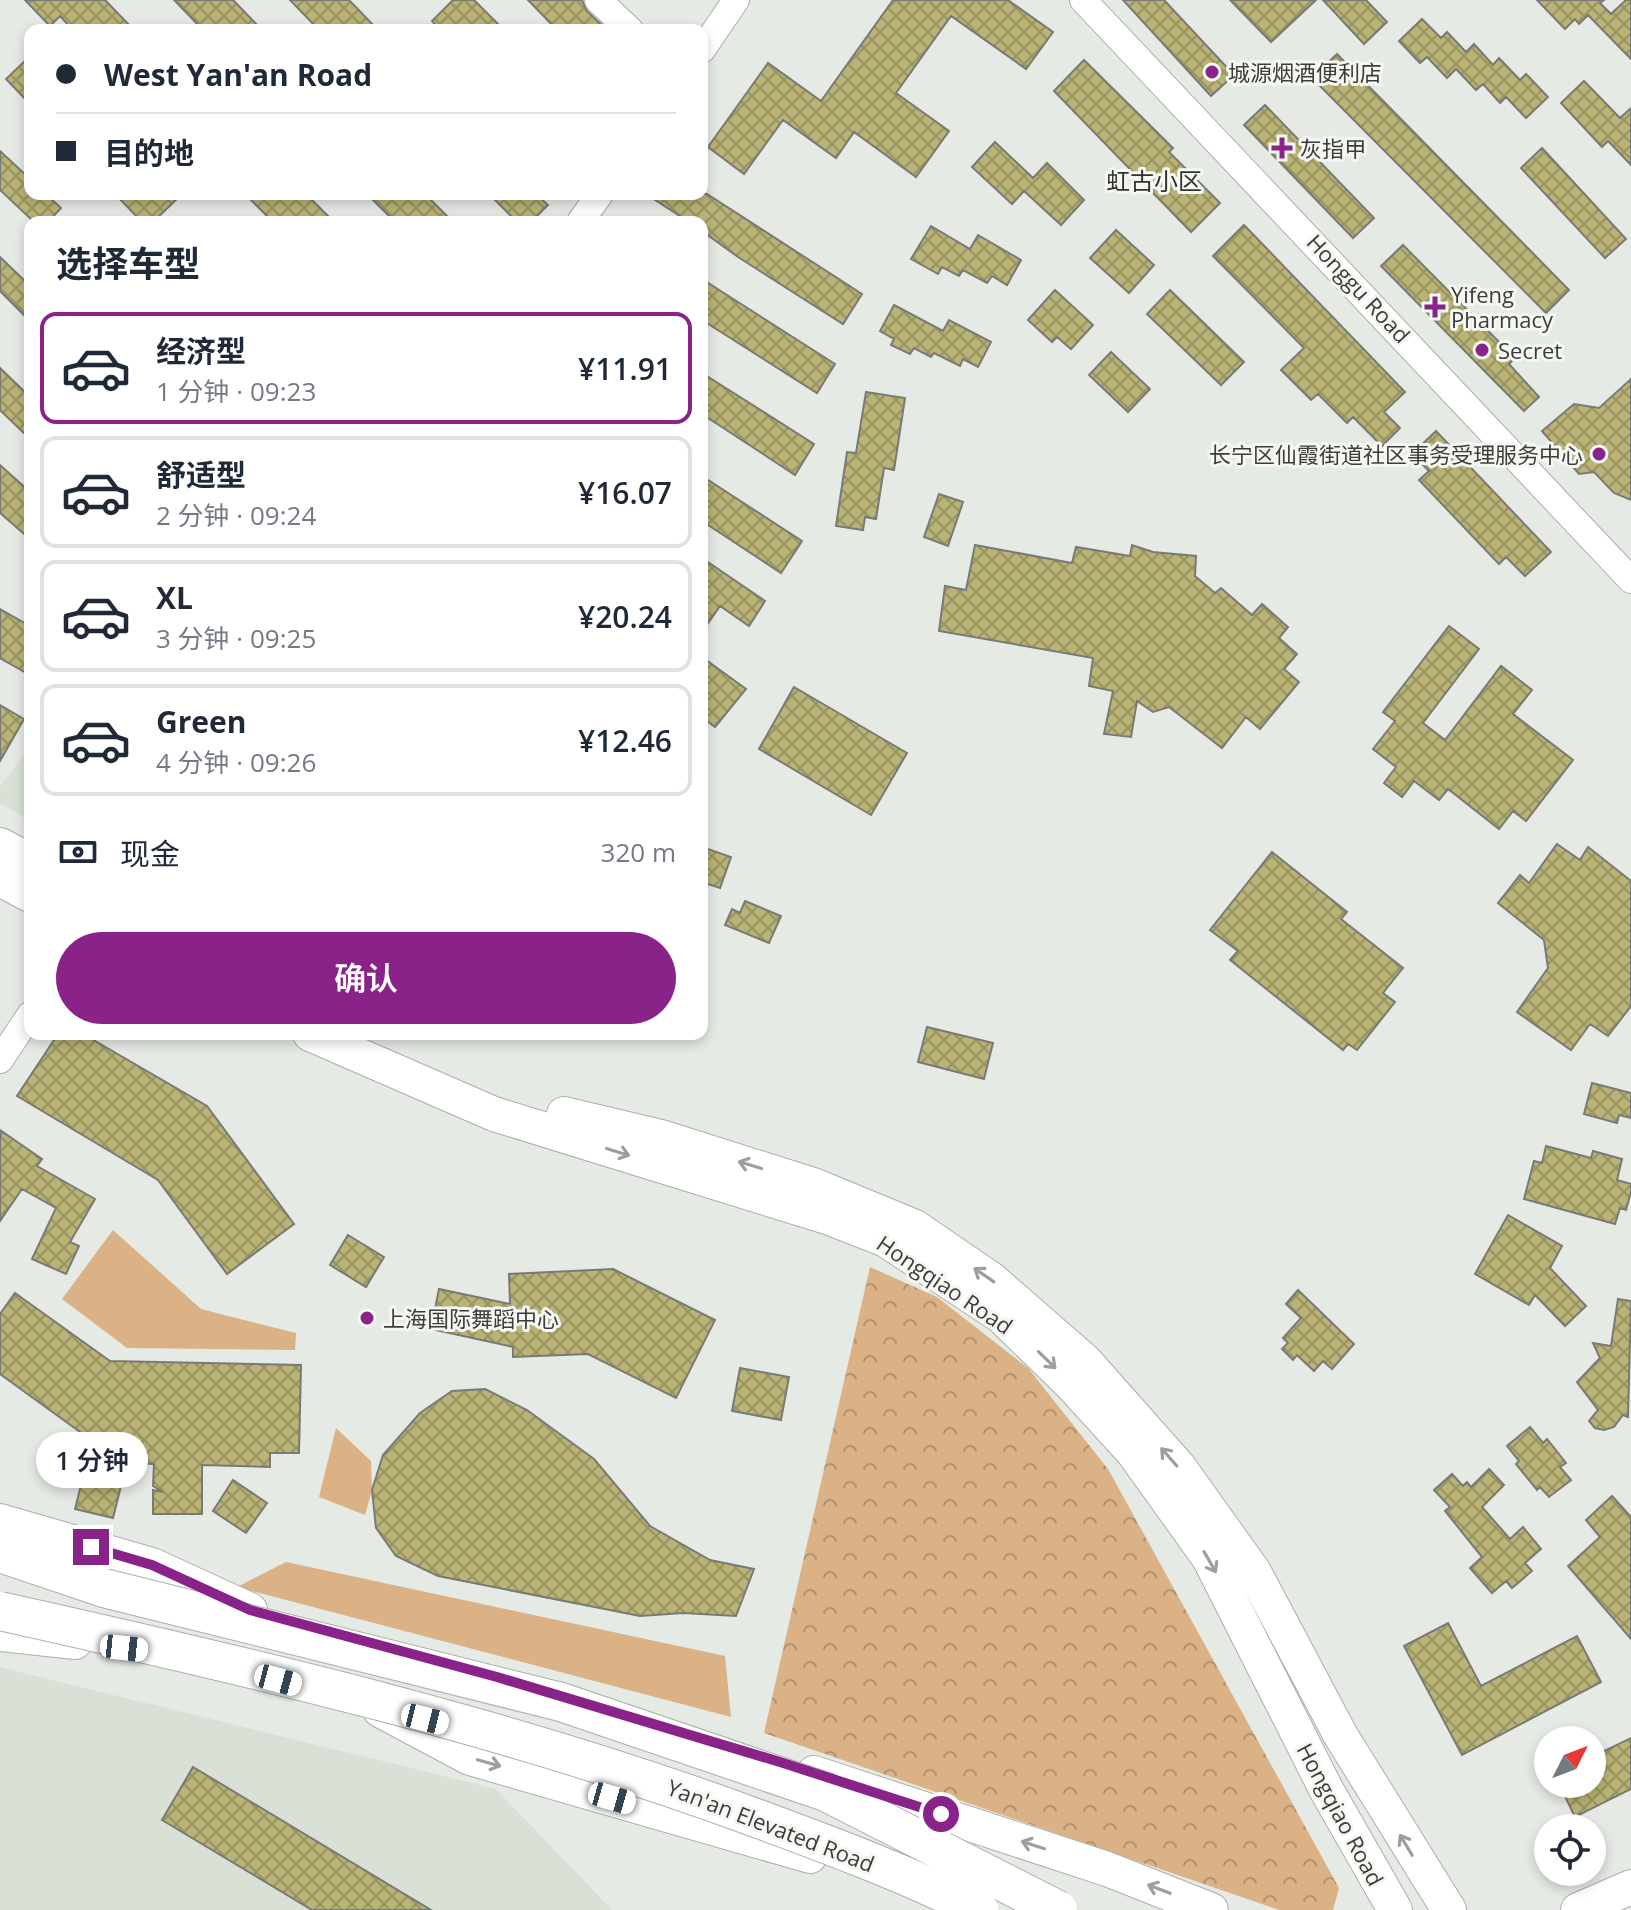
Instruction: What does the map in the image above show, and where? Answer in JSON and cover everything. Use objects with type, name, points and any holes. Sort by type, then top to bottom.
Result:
[{"type":"highway","points":[[0,1553],[104,1588]]},
{"type":"highway","name":"Yan'an Elevated Road","points":[[0,1563],[561,1702],[826,1792],[1056,1910]]},
{"type":"highway","name":"Yan'an Elevated Road","points":[[0,1610],[216,1659],[526,1739],[659,1782],[836,1848],[979,1910]]},
{"type":"main road","points":[[0,845],[24,858]]},
{"type":"main road","points":[[0,879],[24,892]]},
{"type":"main road","name":"Hongqiao Road","points":[[324,1040],[494,1114],[827,1217],[886,1240],[1001,1316],[1071,1384],[1133,1452],[1209,1558],[1327,1791],[1395,1910]]},
{"type":"main road","name":"Hongqiao Road","points":[[375,1040],[527,1105],[661,1137],[813,1185],[915,1227],[991,1279],[1085,1361],[1179,1467],[1254,1572],[1341,1736],[1449,1910]]},
{"type":"main road","points":[[0,1521],[152,1565],[250,1610]]},
{"type":"main road","points":[[0,1543],[551,1693],[780,1762],[1107,1869],[1211,1910]]},
{"type":"main road","points":[[0,1610],[186,1655],[536,1747],[834,1835],[1056,1910]]},
{"type":"main road","points":[[0,1634],[186,1655]]},
{"type":"main road","points":[[536,1747],[551,1693]]},
{"type":"main road","points":[[369,1704],[470,1758],[995,1910]]},
{"type":"main road","points":[[1578,1910],[1631,1887]]},
{"type":"street","points":[[598,0],[624,24]]},
{"type":"street","points":[[708,41],[736,0]]},
{"type":"street","name":"Honggu Road","points":[[1083,0],[1628,570]]},
{"type":"street","points":[[0,1060],[24,1024]]},
{"type":"shaded area","points":[[24,756],[24,817],[0,803],[0,786]]},
{"type":"shaded area","points":[[0,1667],[496,1789],[612,1910],[0,1910]]},
{"type":"green space","points":[[113,1230],[201,1309],[296,1333],[295,1350],[127,1348],[62,1299]]},
{"type":"green space","points":[[870,1267],[937,1297],[1028,1368],[1108,1469],[1339,1888],[1333,1910],[1279,1910],[764,1733]]},
{"type":"green space","points":[[336,1428],[371,1461],[372,1490],[365,1515],[319,1497]]},
{"type":"green space","points":[[286,1562],[725,1656],[731,1717],[237,1587]]},
{"type":"building","points":[[25,0],[105,0],[128,24],[67,24],[60,16],[48,24]]},
{"type":"building","points":[[174,0],[233,0],[256,24],[197,24]]},
{"type":"building","points":[[290,0],[349,0],[372,24],[313,24]]},
{"type":"building","points":[[453,0],[474,0],[498,24],[435,24],[432,21]]},
{"type":"building","points":[[528,0],[582,0],[587,11],[601,24],[551,24]]},
{"type":"building","points":[[893,0],[1008,0],[1053,32],[1026,69],[951,16],[896,93],[949,131],[916,177],[854,132],[836,158],[783,120],[744,174],[708,147],[768,63],[821,101]]},
{"type":"building","points":[[1123,0],[1164,0],[1234,75],[1211,96]]},
{"type":"building","points":[[1230,0],[1316,0],[1271,42]]},
{"type":"building","points":[[1323,0],[1366,0],[1387,22],[1364,44]]},
{"type":"building","points":[[1537,0],[1604,0],[1600,3],[1611,14],[1626,0],[1631,0],[1631,59],[1588,15],[1579,24],[1575,19],[1565,29]]},
{"type":"building","points":[[1422,19],[1441,38],[1447,32],[1466,52],[1474,44],[1493,65],[1499,58],[1520,80],[1526,74],[1548,97],[1526,118],[1506,97],[1500,103],[1483,84],[1476,90],[1456,69],[1447,78],[1427,57],[1420,63],[1399,41]]},
{"type":"building","points":[[1337,54],[1569,290],[1546,313],[1312,78]]},
{"type":"building","points":[[1084,60],[1173,148],[1169,152],[1220,203],[1191,232],[1054,91]]},
{"type":"building","points":[[24,62],[24,98],[6,79]]},
{"type":"building","points":[[1584,81],[1620,118],[1631,108],[1631,165],[1608,141],[1602,147],[1561,103]]},
{"type":"building","points":[[1265,105],[1374,218],[1353,238],[1244,125]]},
{"type":"building","points":[[995,142],[1033,178],[1047,163],[1084,200],[1061,225],[1024,191],[1012,204],[972,167]]},
{"type":"building","points":[[1542,148],[1626,239],[1605,258],[1521,168]]},
{"type":"building","points":[[0,151],[24,173],[24,200],[52,200],[61,208],[54,216],[28,216],[0,190]]},
{"type":"building","points":[[708,195],[862,294],[843,324],[708,235],[708,216],[680,216],[655,200],[708,200]]},
{"type":"building","points":[[121,200],[176,200],[159,216],[136,216]]},
{"type":"building","points":[[251,200],[312,200],[328,216],[267,216]]},
{"type":"building","points":[[373,200],[431,200],[447,216],[389,216]]},
{"type":"building","points":[[495,200],[543,200],[548,205],[537,216],[511,216]]},
{"type":"building","points":[[1244,225],[1405,392],[1384,412],[1400,428],[1382,446],[1353,417],[1347,423],[1318,394],[1311,400],[1281,370],[1304,348],[1213,256]]},
{"type":"building","points":[[931,226],[970,249],[978,235],[1021,260],[1007,285],[992,276],[987,283],[963,270],[959,276],[942,267],[938,274],[911,259]]},
{"type":"building","points":[[1116,230],[1154,265],[1129,293],[1090,258]]},
{"type":"building","points":[[1403,245],[1515,358],[1509,364],[1539,397],[1524,411],[1381,266]]},
{"type":"building","points":[[0,257],[24,280],[24,315],[0,291]]},
{"type":"building","points":[[708,283],[835,364],[817,393],[708,324]]},
{"type":"building","points":[[1055,290],[1093,325],[1071,349],[1057,337],[1052,342],[1028,320]]},
{"type":"building","points":[[1170,290],[1244,362],[1221,385],[1147,314]]},
{"type":"building","points":[[894,305],[943,331],[949,320],[991,342],[978,367],[963,359],[960,366],[934,353],[931,357],[914,348],[910,354],[891,345],[894,339],[880,331]]},
{"type":"building","points":[[1111,352],[1150,389],[1128,412],[1089,375]]},
{"type":"building","points":[[0,368],[24,391],[24,433],[0,410]]},
{"type":"building","points":[[708,377],[814,444],[795,475],[708,418]]},
{"type":"building","points":[[1631,379],[1631,500],[1614,493],[1594,472],[1579,474],[1542,431],[1574,404],[1599,408]]},
{"type":"building","points":[[866,392],[905,398],[894,470],[884,468],[876,519],[865,517],[863,530],[836,526],[847,452],[856,453]]},
{"type":"building","points":[[1436,431],[1551,552],[1525,576],[1506,557],[1499,564],[1419,480],[1429,471],[1412,454]]},
{"type":"building","points":[[0,465],[24,487],[24,534],[0,513]]},
{"type":"building","points":[[708,480],[802,541],[781,573],[708,525]]},
{"type":"building","points":[[939,494],[963,502],[948,546],[924,537]]},
{"type":"building","points":[[975,545],[1072,563],[1076,547],[1130,556],[1132,545],[1153,552],[1196,556],[1195,576],[1215,593],[1221,588],[1252,615],[1262,604],[1288,627],[1279,638],[1297,654],[1284,669],[1299,682],[1260,729],[1246,717],[1222,748],[1169,707],[1153,712],[1137,701],[1131,737],[1104,734],[1113,691],[1089,686],[1093,658],[939,631],[945,586],[966,590]]},
{"type":"building","points":[[708,562],[765,601],[749,626],[720,606],[708,623]]},
{"type":"building","points":[[0,609],[24,623],[24,672],[0,658]]},
{"type":"building","points":[[1449,626],[1479,649],[1423,723],[1445,740],[1501,666],[1532,690],[1513,714],[1573,760],[1526,821],[1513,811],[1499,829],[1448,789],[1439,800],[1414,781],[1402,797],[1384,783],[1396,767],[1373,749],[1395,721],[1383,712]]},
{"type":"building","points":[[708,661],[746,689],[715,727],[708,722]]},
{"type":"building","points":[[794,687],[907,753],[871,815],[759,749]]},
{"type":"building","points":[[0,705],[24,719],[0,761]]},
{"type":"building","points":[[1557,844],[1580,860],[1588,847],[1631,881],[1631,1006],[1608,1036],[1590,1024],[1571,1050],[1517,1012],[1548,968],[1544,940],[1498,903],[1520,875],[1529,883]]},
{"type":"building","points":[[708,849],[731,857],[720,888],[708,884]]},
{"type":"building","points":[[1272,852],[1347,912],[1341,919],[1403,968],[1383,993],[1395,1002],[1357,1050],[1348,1044],[1343,1050],[1230,960],[1238,951],[1210,930]]},
{"type":"building","points":[[745,901],[781,916],[769,943],[725,925],[732,909],[740,913]]},
{"type":"building","points":[[927,1027],[993,1043],[984,1079],[918,1062]]},
{"type":"building","points":[[54,1040],[93,1040],[207,1106],[294,1224],[227,1274],[158,1180],[17,1096]]},
{"type":"building","points":[[1592,1083],[1631,1093],[1631,1118],[1619,1115],[1617,1123],[1584,1114]]},
{"type":"building","points":[[0,1130],[42,1159],[37,1166],[95,1199],[70,1242],[79,1246],[66,1274],[32,1259],[56,1208],[22,1189],[0,1221]]},
{"type":"building","points":[[1546,1146],[1591,1158],[1593,1151],[1622,1159],[1617,1180],[1631,1184],[1631,1192],[1626,1210],[1620,1208],[1615,1224],[1524,1199],[1534,1161],[1542,1163]]},
{"type":"building","points":[[1508,1215],[1562,1246],[1550,1268],[1586,1306],[1565,1326],[1535,1295],[1529,1305],[1475,1274]]},
{"type":"building","points":[[348,1235],[384,1257],[366,1287],[330,1265]]},
{"type":"building","points":[[613,1269],[715,1320],[676,1398],[588,1354],[513,1357],[513,1347],[431,1329],[439,1289],[510,1304],[509,1274]]},
{"type":"building","points":[[1298,1290],[1354,1344],[1332,1369],[1323,1361],[1314,1371],[1297,1355],[1293,1360],[1282,1349],[1288,1343],[1283,1338],[1301,1318],[1286,1304]]},
{"type":"building","points":[[15,1293],[110,1361],[301,1365],[299,1453],[270,1453],[270,1467],[202,1465],[202,1514],[153,1514],[153,1490],[163,1492],[153,1486],[154,1464],[123,1463],[0,1374],[0,1314]]},
{"type":"building","points":[[1618,1299],[1631,1301],[1628,1417],[1623,1415],[1614,1427],[1604,1430],[1595,1428],[1589,1421],[1598,1410],[1577,1382],[1600,1358],[1593,1343],[1611,1346]]},
{"type":"building","points":[[740,1368],[789,1377],[781,1420],[732,1411]]},
{"type":"building","points":[[485,1389],[527,1410],[594,1459],[650,1526],[710,1560],[754,1569],[736,1616],[683,1613],[640,1616],[438,1576],[396,1556],[376,1528],[372,1490],[383,1455],[420,1413],[452,1391]]},
{"type":"building","points":[[1530,1427],[1543,1443],[1547,1439],[1566,1463],[1560,1467],[1571,1480],[1549,1497],[1540,1487],[1537,1490],[1516,1464],[1519,1461],[1507,1446]]},
{"type":"building","points":[[1489,1469],[1504,1485],[1482,1507],[1510,1539],[1523,1527],[1541,1549],[1525,1563],[1532,1571],[1512,1588],[1506,1581],[1492,1593],[1470,1568],[1482,1557],[1445,1511],[1450,1507],[1434,1490],[1452,1474],[1463,1486],[1467,1482],[1471,1487]]},
{"type":"building","points":[[84,1473],[122,1482],[113,1518],[75,1509]]},
{"type":"building","points":[[233,1480],[267,1503],[246,1533],[213,1511]]},
{"type":"building","points":[[1612,1496],[1631,1517],[1631,1639],[1568,1566],[1600,1537],[1586,1520]]},
{"type":"building","points":[[1448,1623],[1481,1686],[1577,1636],[1601,1682],[1462,1755],[1404,1646]]},
{"type":"building","points":[[1631,1738],[1631,1789],[1581,1814],[1574,1814],[1566,1798],[1606,1798],[1606,1750]]},
{"type":"building","points":[[193,1767],[431,1910],[312,1910],[162,1820]]},
{"type":"place","name":"城源烟酒便利店","points":[[1212,72]]},
{"type":"place","name":"灰指甲","points":[[1282,148]]},
{"type":"place","name":"Yifeng Pharmacy","points":[[1435,307]]},
{"type":"place","name":"Secret","points":[[1482,350]]},
{"type":"place","name":"长宁区仙霞街道社区事务受理服务中心","points":[[1599,454]]},
{"type":"place","name":"上海国际舞蹈中心","points":[[367,1318]]},
{"type":"district","name":"虹古小区","points":[[1154,180]]},
{"type":"route","points":[[91,1547],[152,1565],[250,1610],[470,1669],[941,1814]]}]
